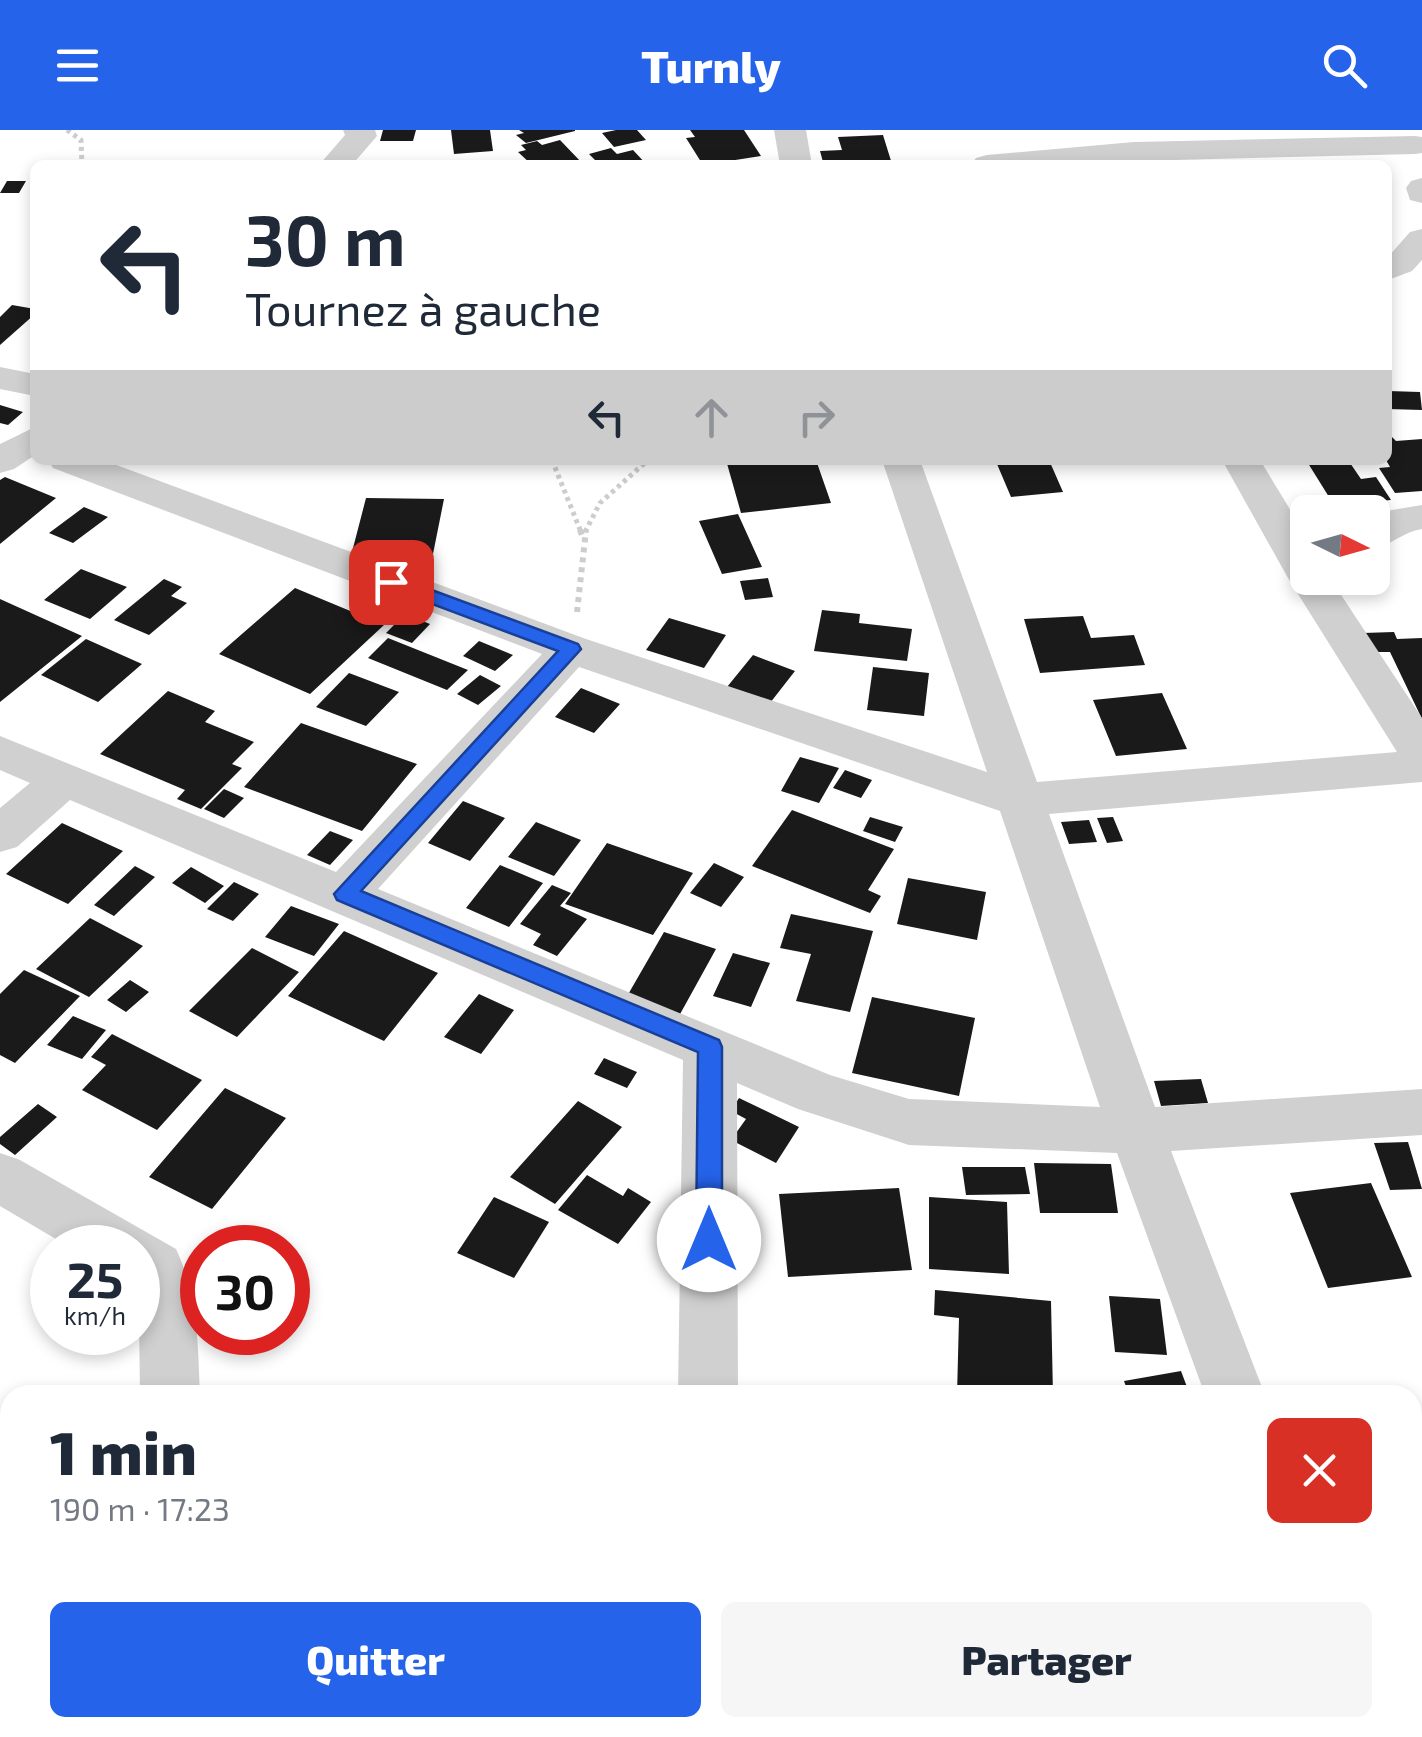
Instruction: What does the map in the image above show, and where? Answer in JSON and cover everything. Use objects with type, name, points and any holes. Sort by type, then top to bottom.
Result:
[{"type":"street","points":[[339,160],[361,136],[359,130]]},
{"type":"street","points":[[790,130],[795,160]]},
{"type":"street","points":[[1040,160],[1134,151],[1413,142]]},
{"type":"street","points":[[1392,268],[1422,239]]},
{"type":"street","points":[[0,378],[30,384]]},
{"type":"street","points":[[74,465],[571,649],[1020,800],[1422,766]]},
{"type":"street","points":[[902,465],[1136,1131],[1231,1385]]},
{"type":"street","points":[[1244,465],[1290,536]]},
{"type":"street","points":[[1390,524],[1422,517]]},
{"type":"street","points":[[1327,595],[1422,754]]},
{"type":"street","points":[[345,894],[571,649]]},
{"type":"street","points":[[0,752],[817,1093],[909,1122],[1136,1131],[1422,1112]]},
{"type":"street","points":[[0,836],[64,780]]},
{"type":"street","points":[[708,1385],[710,1047]]},
{"type":"street","points":[[4,1184],[80,1225]]},
{"type":"street","points":[[160,1286],[168,1324],[170,1385]]},
{"type":"path","points":[[67,130],[81,140],[82,160]]},
{"type":"path","points":[[554,465],[583,538]]},
{"type":"path","points":[[571,649],[583,538],[599,504],[644,465]]},
{"type":"building","points":[[383,130],[416,130],[413,141],[380,141]]},
{"type":"building","points":[[451,130],[490,130],[493,151],[454,154]]},
{"type":"building","points":[[519,130],[575,131],[526,143],[516,135],[524,133]]},
{"type":"building","points":[[637,130],[646,140],[614,147],[602,133]]},
{"type":"building","points":[[690,130],[744,130],[761,156],[700,160],[686,138],[695,137]]},
{"type":"building","points":[[883,135],[891,160],[822,160],[820,151],[842,150],[838,137]]},
{"type":"building","points":[[560,140],[579,160],[527,160],[518,152],[526,150],[521,145],[537,141],[542,145]]},
{"type":"building","points":[[611,148],[617,154],[633,150],[642,160],[595,160],[589,154]]},
{"type":"building","points":[[7,181],[26,181],[19,193],[0,193]]},
{"type":"building","points":[[12,305],[30,308],[30,318],[0,345],[0,317]]},
{"type":"building","points":[[1392,391],[1420,392],[1422,410],[1392,409]]},
{"type":"building","points":[[0,405],[23,412],[8,425],[0,423]]},
{"type":"building","points":[[1392,437],[1396,441],[1422,439],[1422,491],[1395,493],[1379,468],[1390,467]]},
{"type":"building","points":[[727,465],[818,465],[831,503],[741,513]]},
{"type":"building","points":[[997,465],[1051,465],[1063,492],[1011,497]]},
{"type":"building","points":[[1309,465],[1351,465],[1361,479],[1376,477],[1388,495],[1328,495]]},
{"type":"building","points":[[5,477],[56,498],[0,544],[0,480]]},
{"type":"building","points":[[366,498],[444,499],[433,554],[352,552]]},
{"type":"building","points":[[84,507],[108,517],[73,543],[49,533]]},
{"type":"building","points":[[738,514],[762,567],[722,574],[699,521]]},
{"type":"building","points":[[81,569],[127,587],[90,619],[44,600]]},
{"type":"building","points":[[768,578],[773,597],[745,600],[740,581]]},
{"type":"building","points":[[164,579],[182,587],[171,596],[187,603],[149,635],[114,620]]},
{"type":"building","points":[[295,588],[384,625],[310,694],[219,654]]},
{"type":"building","points":[[0,599],[82,636],[0,702]]},
{"type":"building","points":[[822,610],[860,614],[859,623],[912,629],[907,661],[814,651]]},
{"type":"building","points":[[405,614],[430,624],[412,643],[386,633]]},
{"type":"building","points":[[1083,616],[1091,638],[1134,635],[1145,665],[1040,673],[1024,619]]},
{"type":"building","points":[[669,618],[726,635],[704,668],[646,650]]},
{"type":"building","points":[[1394,632],[1397,639],[1422,638],[1422,719],[1390,652],[1372,652],[1363,633]]},
{"type":"building","points":[[388,638],[468,670],[447,690],[368,658]]},
{"type":"building","points":[[86,639],[142,664],[98,702],[41,675]]},
{"type":"building","points":[[479,641],[513,655],[495,671],[463,656]]},
{"type":"building","points":[[753,655],[795,671],[770,703],[727,687]]},
{"type":"building","points":[[873,667],[929,673],[924,716],[867,710]]},
{"type":"building","points":[[349,673],[399,692],[366,726],[316,707]]},
{"type":"building","points":[[480,675],[501,686],[478,705],[457,694]]},
{"type":"building","points":[[581,688],[620,704],[594,733],[555,717]]},
{"type":"building","points":[[168,691],[215,711],[205,722],[254,742],[232,764],[242,768],[201,809],[177,799],[185,790],[100,754]]},
{"type":"building","points":[[1162,693],[1187,749],[1116,756],[1093,700]]},
{"type":"building","points":[[301,723],[417,764],[362,831],[244,787]]},
{"type":"building","points":[[800,757],[839,768],[819,803],[781,791]]},
{"type":"building","points":[[845,770],[872,780],[861,798],[833,788]]},
{"type":"building","points":[[224,789],[244,798],[224,818],[204,809]]},
{"type":"building","points":[[463,801],[505,818],[470,861],[428,843]]},
{"type":"building","points":[[792,810],[894,849],[868,890],[881,896],[870,913],[752,866]]},
{"type":"building","points":[[870,817],[903,827],[895,842],[863,831]]},
{"type":"building","points":[[1113,817],[1123,841],[1107,843],[1097,818]]},
{"type":"building","points":[[1089,820],[1097,842],[1069,844],[1061,822]]},
{"type":"building","points":[[536,822],[581,840],[554,876],[508,857]]},
{"type":"building","points":[[62,823],[123,851],[68,904],[6,874]]},
{"type":"building","points":[[330,831],[353,840],[330,865],[307,855]]},
{"type":"building","points":[[607,843],[693,873],[653,935],[565,904]]},
{"type":"building","points":[[714,863],[744,877],[721,907],[690,893]]},
{"type":"building","points":[[500,865],[543,883],[509,927],[466,908]]},
{"type":"building","points":[[135,866],[155,877],[114,916],[94,905]]},
{"type":"building","points":[[191,867],[224,886],[205,903],[172,883]]},
{"type":"building","points":[[908,878],[986,892],[977,940],[897,924]]},
{"type":"building","points":[[234,882],[259,894],[233,921],[207,909]]},
{"type":"building","points":[[552,885],[571,893],[560,906],[587,919],[557,956],[533,945],[541,934],[520,924]]},
{"type":"building","points":[[291,906],[339,924],[314,956],[265,937]]},
{"type":"building","points":[[791,914],[873,931],[850,1012],[796,1001],[811,954],[780,948]]},
{"type":"building","points":[[90,918],[143,946],[89,997],[36,969]]},
{"type":"building","points":[[344,931],[438,973],[384,1041],[288,996]]},
{"type":"building","points":[[664,932],[716,949],[679,1016],[626,998]]},
{"type":"building","points":[[252,948],[299,972],[237,1037],[189,1011]]},
{"type":"building","points":[[733,953],[770,963],[751,1007],[713,996]]},
{"type":"building","points":[[24,970],[80,996],[15,1063],[0,1055],[0,994]]},
{"type":"building","points":[[130,980],[149,992],[126,1012],[107,1000]]},
{"type":"building","points":[[479,994],[514,1010],[481,1054],[444,1037]]},
{"type":"building","points":[[872,997],[975,1018],[959,1096],[852,1073]]},
{"type":"building","points":[[73,1016],[106,1030],[82,1059],[47,1045]]},
{"type":"building","points":[[112,1034],[202,1080],[157,1130],[82,1090],[106,1065],[91,1057]]},
{"type":"building","points":[[604,1058],[637,1072],[627,1088],[594,1074]]},
{"type":"building","points":[[1201,1079],[1208,1103],[1161,1106],[1154,1081]]},
{"type":"building","points":[[225,1088],[286,1118],[212,1209],[149,1177]]},
{"type":"building","points":[[739,1098],[799,1127],[776,1163],[731,1140],[746,1119],[731,1111]]},
{"type":"building","points":[[578,1101],[622,1127],[555,1204],[510,1177]]},
{"type":"building","points":[[38,1104],[57,1117],[15,1155],[0,1144],[0,1137]]},
{"type":"building","points":[[1408,1142],[1422,1189],[1390,1190],[1374,1143]]},
{"type":"building","points":[[1034,1163],[1111,1164],[1118,1213],[1040,1213]]},
{"type":"building","points":[[962,1167],[1025,1167],[1030,1194],[966,1195]]},
{"type":"building","points":[[587,1175],[623,1196],[628,1188],[651,1202],[618,1244],[558,1210]]},
{"type":"building","points":[[1371,1183],[1412,1277],[1328,1288],[1290,1193]]},
{"type":"building","points":[[899,1188],[912,1270],[788,1277],[779,1194]]},
{"type":"building","points":[[494,1197],[549,1222],[514,1278],[457,1253]]},
{"type":"building","points":[[929,1197],[1007,1202],[1009,1274],[929,1269]]},
{"type":"building","points":[[935,1290],[1051,1301],[1053,1385],[957,1385],[959,1318],[934,1315]]},
{"type":"building","points":[[1109,1296],[1160,1299],[1167,1355],[1115,1352]]},
{"type":"building","points":[[1181,1371],[1186,1385],[1125,1385],[1124,1381]]},
{"type":"route","points":[[391,582],[571,649],[345,894],[710,1047],[709,1240]]}]
